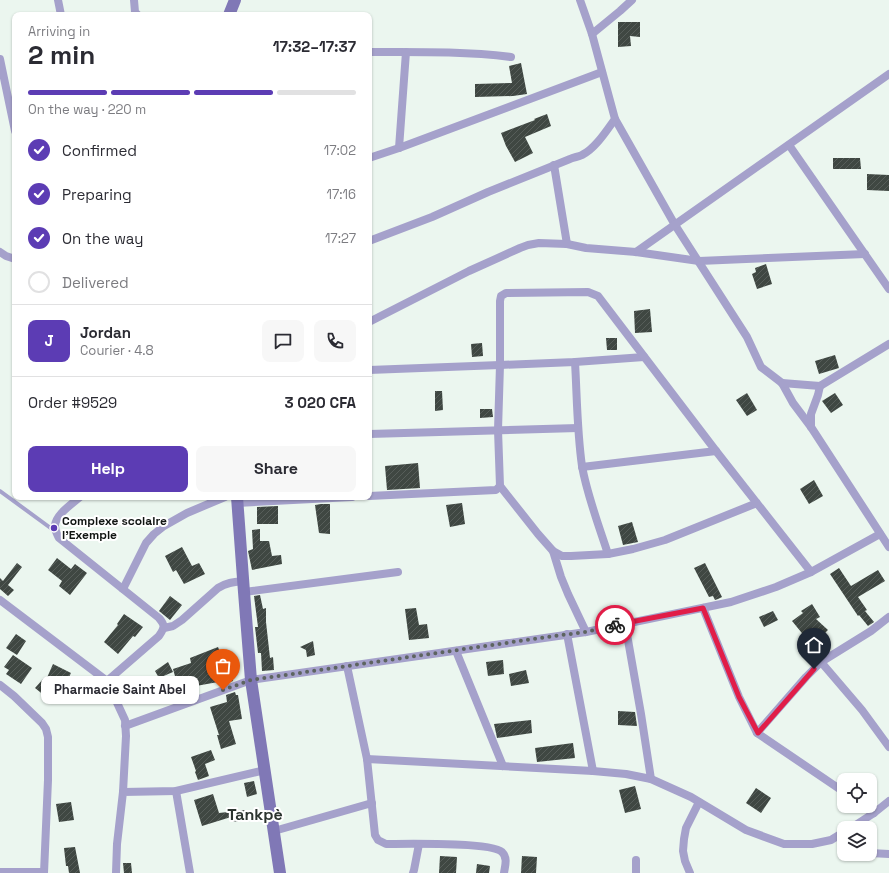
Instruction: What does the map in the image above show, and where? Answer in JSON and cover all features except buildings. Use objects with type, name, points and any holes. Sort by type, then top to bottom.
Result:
[{"type":"street","points":[[58,0],[60,12]]},
{"type":"street","points":[[134,0],[135,12]]},
{"type":"street","points":[[230,12],[235,0]]},
{"type":"street","points":[[580,0],[592,34],[615,119],[675,225],[747,337],[761,367],[782,383],[793,403],[811,427],[889,547]]},
{"type":"street","points":[[592,34],[632,0]]},
{"type":"street","points":[[372,52],[490,54],[511,57]]},
{"type":"street","points":[[399,148],[406,52]]},
{"type":"street","points":[[0,59],[12,117]]},
{"type":"street","points":[[372,157],[602,72]]},
{"type":"street","points":[[636,252],[889,74]]},
{"type":"street","points":[[372,239],[432,217],[488,192],[554,165],[583,155],[600,139],[615,119]]},
{"type":"street","points":[[789,145],[889,290]]},
{"type":"street","points":[[554,165],[566,244]]},
{"type":"street","points":[[372,320],[469,270],[520,248],[539,243],[566,244],[586,248],[636,252],[699,261],[865,254]]},
{"type":"street","points":[[0,252],[6,256],[12,257]]},
{"type":"street","points":[[757,503],[665,540],[633,550],[608,554],[572,556],[562,556],[553,551],[500,486],[498,430],[501,296],[506,293],[588,292],[598,296],[716,451],[757,503],[811,572]]},
{"type":"street","points":[[782,383],[820,386],[889,344]]},
{"type":"street","points":[[372,370],[575,362],[644,357]]},
{"type":"street","points":[[575,362],[578,428],[582,467],[588,493],[608,554]]},
{"type":"street","points":[[811,427],[810,414],[820,386]]},
{"type":"street","points":[[372,434],[578,428]]},
{"type":"street","points":[[582,467],[716,451]]},
{"type":"street","points":[[372,496],[496,490],[500,486]]},
{"type":"street","points":[[77,500],[57,518],[55,525],[56,532],[60,538],[159,618],[163,623],[164,628]]},
{"type":"street","points":[[123,589],[146,543],[154,534],[164,526],[187,513],[218,500]]},
{"type":"street","points":[[237,500],[251,680],[280,873]]},
{"type":"street","points":[[126,726],[251,680],[586,632],[730,602],[776,587],[811,572],[880,534]]},
{"type":"street","points":[[553,551],[561,577],[586,632]]},
{"type":"street","points":[[107,681],[159,636],[164,628],[172,626],[182,620],[218,588],[228,583],[243,587],[398,572]]},
{"type":"street","points":[[0,600],[107,681],[125,720],[123,792],[117,844],[116,873]]},
{"type":"street","points":[[703,608],[739,697],[758,733],[837,787]]},
{"type":"street","points":[[758,733],[806,677],[822,662],[871,631],[889,617]]},
{"type":"street","points":[[625,623],[651,779]]},
{"type":"street","points":[[567,634],[593,771]]},
{"type":"street","points":[[456,651],[503,766]]},
{"type":"street","points":[[822,662],[862,710],[889,748]]},
{"type":"street","points":[[348,666],[367,759],[375,835],[378,840],[386,844],[466,845],[496,849],[506,858],[504,873]]},
{"type":"street","points":[[0,685],[14,696],[42,723],[46,729],[48,737],[48,780],[44,872],[0,872]]},
{"type":"street","points":[[367,759],[626,774],[651,779],[700,802],[746,830],[784,844],[812,844],[837,838]]},
{"type":"street","points":[[123,792],[176,791],[265,770]]},
{"type":"street","points":[[176,791],[190,873]]},
{"type":"street","points":[[877,810],[889,801]]},
{"type":"street","points":[[690,873],[683,851],[684,839],[686,828],[700,802]]},
{"type":"street","points":[[274,831],[372,803]]},
{"type":"street","points":[[860,821],[872,813]]},
{"type":"street","points":[[413,873],[419,844]]},
{"type":"street","points":[[877,853],[889,854]]},
{"type":"street","points":[[636,860],[636,873]]},
{"type":"lane","points":[[0,491],[12,500]]},
{"type":"lane","points":[[12,500],[56,532]]},
{"type":"way so far","points":[[223,690],[251,680],[586,632],[615,625]]},
{"type":"place","name":"Complexe scolaire l'Exemple","points":[[54,528]]},
{"type":"place","name":"Pharmacie Saint Abel","points":[[223,690]]},
{"type":"district","name":"Tankpè","points":[[255,814]]},
{"type":"route","points":[[615,625],[703,608],[739,697],[758,733],[814,669]]}]
